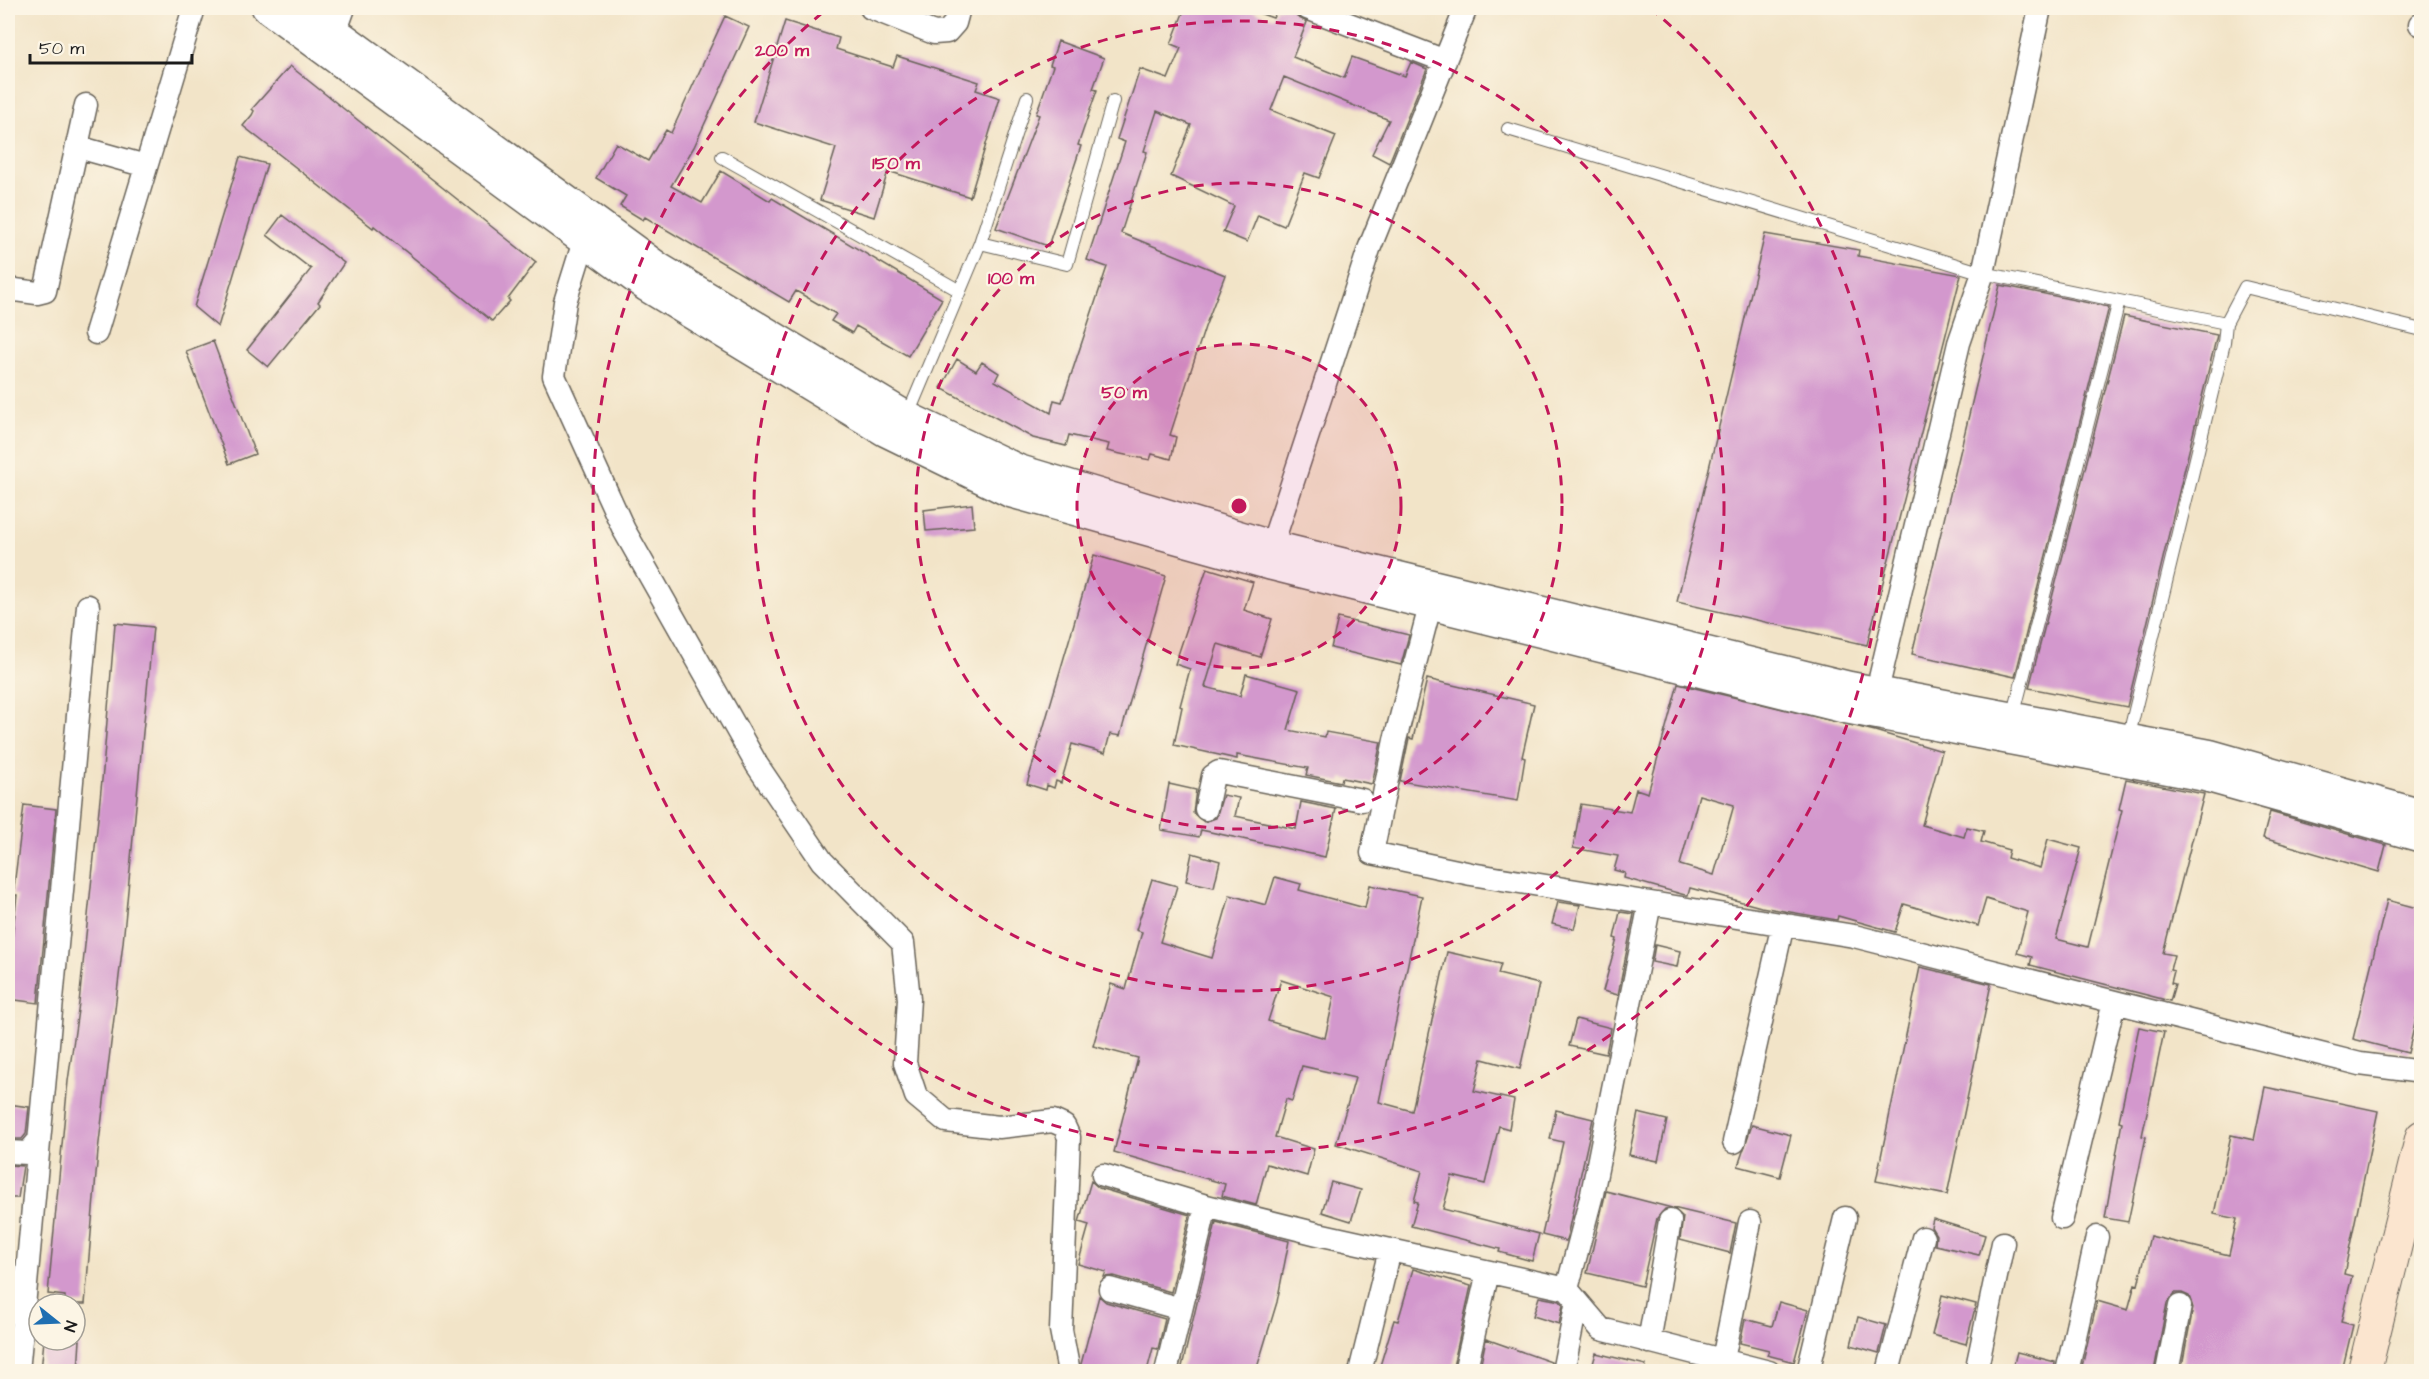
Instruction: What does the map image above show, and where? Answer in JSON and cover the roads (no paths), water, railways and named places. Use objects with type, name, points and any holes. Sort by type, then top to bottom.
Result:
[{"type":"main road","points":[[2364,1371],[2421,1137]]},
{"type":"main road","points":[[2383,1371],[2399,1314],[2421,1207]]},
{"type":"street","points":[[96,333],[194,8]]},
{"type":"street","points":[[266,8],[335,29],[584,241],[646,287],[902,426],[1019,469],[1433,596],[1845,709],[2205,777],[2421,837]]},
{"type":"street","points":[[304,8],[659,267],[902,426],[1010,493],[1272,566],[1433,596],[1877,691],[2210,754],[2421,814]]},
{"type":"street","points":[[871,8],[934,33],[947,32],[955,23],[959,8]]},
{"type":"street","points":[[1307,8],[1445,61]]},
{"type":"street","points":[[1272,545],[1369,249],[1466,8]]},
{"type":"street","points":[[1877,691],[1959,343],[1983,273],[2040,8]]},
{"type":"street","points":[[8,288],[37,293],[45,291],[86,105]]},
{"type":"street","points":[[78,147],[146,166]]},
{"type":"street","points":[[584,241],[565,302],[554,376],[624,530],[757,765],[822,861],[903,943],[909,999],[906,1063],[916,1096],[945,1121],[999,1127],[1053,1121],[1064,1126],[1069,1137],[1061,1330],[1069,1371]]},
{"type":"street","points":[[1433,596],[1395,740],[1373,803],[1372,853],[1471,874],[1854,936],[2360,1064],[2421,1072]]},
{"type":"street","points":[[18,1371],[88,606]]},
{"type":"street","points":[[1206,809],[1213,776],[1219,772],[1373,803]]},
{"type":"street","points":[[1563,1371],[1572,1295],[1650,903]]},
{"type":"street","points":[[1734,1142],[1783,924]]},
{"type":"street","points":[[2062,1218],[2114,1002]]},
{"type":"street","points":[[8,1152],[28,1153],[39,1140]]},
{"type":"street","points":[[1103,1175],[1206,1206],[1488,1272],[1572,1295],[1601,1329],[1649,1342],[1689,1362],[1723,1360],[1769,1371]]},
{"type":"street","points":[[1166,1371],[1206,1206]]},
{"type":"street","points":[[1808,1371],[1845,1218]]},
{"type":"street","points":[[1649,1342],[1670,1221]]},
{"type":"street","points":[[1723,1360],[1750,1221]]},
{"type":"street","points":[[2067,1371],[2097,1237]]},
{"type":"street","points":[[1888,1371],[1923,1238]]},
{"type":"street","points":[[1976,1371],[2003,1243]]},
{"type":"street","points":[[1360,1371],[1390,1250]]},
{"type":"street","points":[[1465,1371],[1488,1272]]},
{"type":"street","points":[[1110,1289],[1181,1309]]},
{"type":"street","points":[[2167,1371],[2181,1306]]},
{"type":"lane","points":[[902,426],[980,243],[1027,98]]},
{"type":"lane","points":[[980,243],[1067,264],[1113,101]]},
{"type":"lane","points":[[1508,129],[1983,273],[2226,323]]},
{"type":"lane","points":[[722,157],[960,291]]},
{"type":"lane","points":[[2128,739],[2224,343],[2226,323],[2245,287],[2421,330]]},
{"type":"lane","points":[[2013,717],[2119,301]]}]
